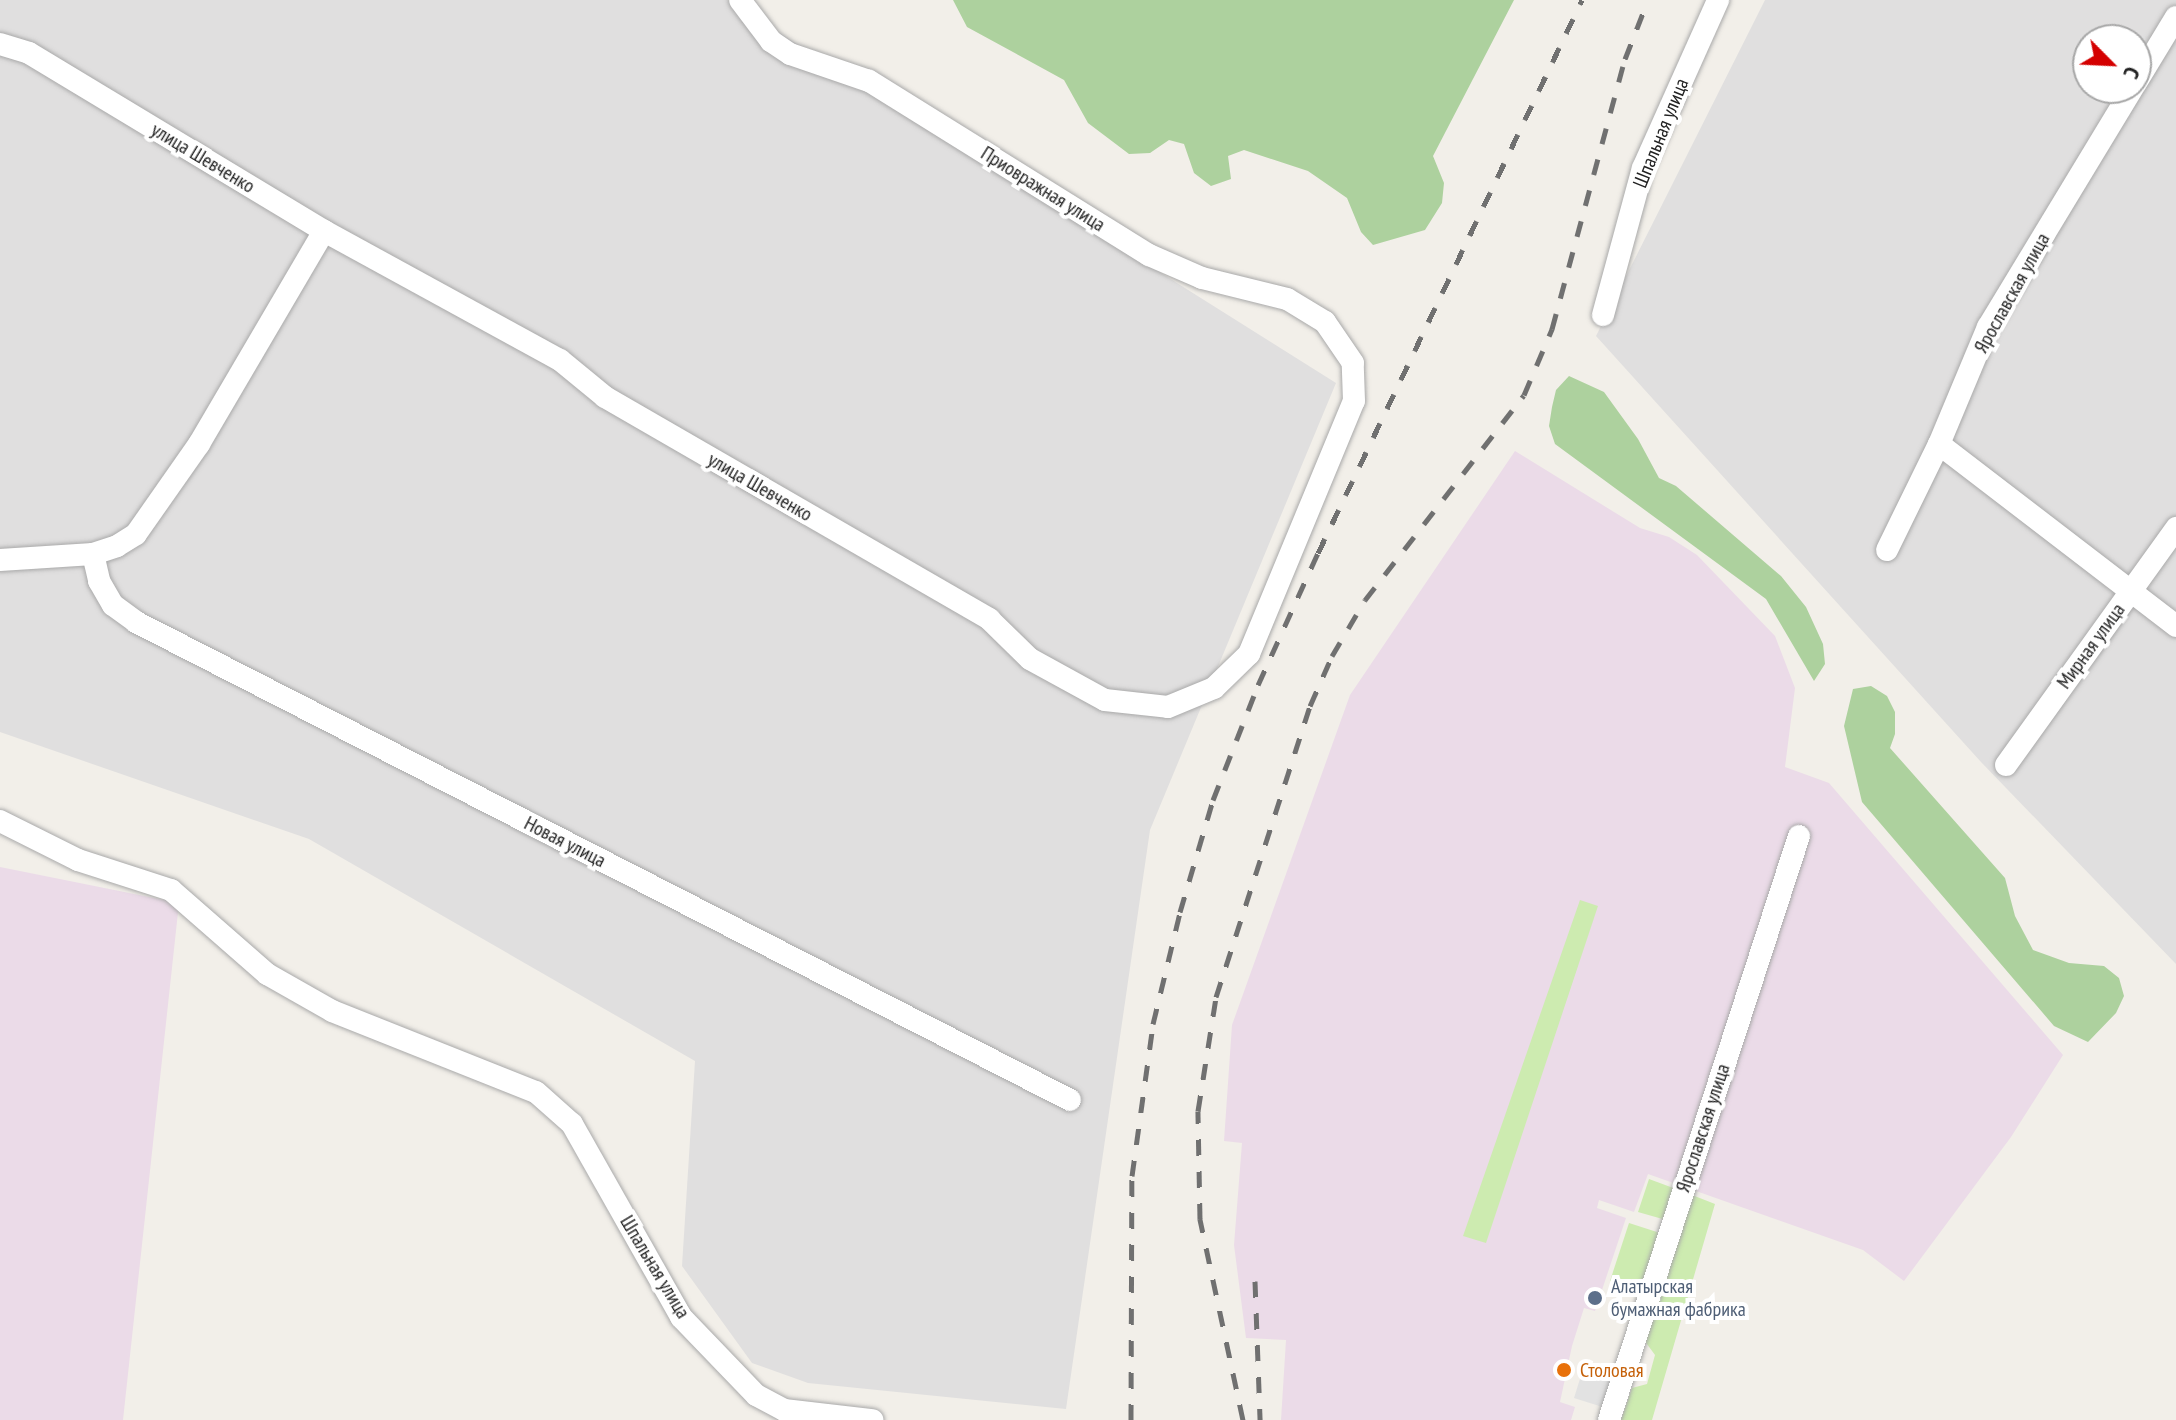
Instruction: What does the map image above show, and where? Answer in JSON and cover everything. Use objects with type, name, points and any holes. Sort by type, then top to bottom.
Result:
[{"type":"street","name":"Приовражная улица","points":[[740,0],[771,41],[790,54],[869,81],[1149,255],[1202,278],[1287,299],[1325,322],[1353,363]]},
{"type":"street","name":"Шпальная улица","points":[[1603,315],[1643,168],[1718,0]]},
{"type":"street","name":"Ярославская улица","points":[[2152,56],[2176,17]]},
{"type":"street","name":"улица Шевченко","points":[[0,44],[29,53],[324,231],[560,360],[605,397],[989,619],[1030,659],[1105,700],[1168,707],[1214,688],[1249,654],[1354,401],[1353,363]]},
{"type":"street","name":"Ярославская улица","points":[[1887,550],[1939,444],[1988,327],[2123,104]]},
{"type":"street","points":[[0,560],[93,554],[117,546],[136,534],[199,444],[324,231]]},
{"type":"street","points":[[1939,444],[2176,626]]},
{"type":"street","name":"Мирная улица","points":[[2006,765],[2176,528]]},
{"type":"street","name":"Новая улица","points":[[93,554],[99,581],[113,605],[136,622],[1070,1100]]},
{"type":"street","name":"Шпальная улица","points":[[0,821],[78,860],[171,890],[267,974],[332,1011],[536,1092],[572,1124],[681,1317],[756,1395],[784,1410],[872,1420]]},
{"type":"street","name":"Ярославская улица","points":[[1609,1420],[1799,836]]},
{"type":"shaded area","points":[[0,0],[727,0],[1336,383],[1150,830],[1066,1409],[808,1383],[752,1363],[682,1266],[695,1061],[309,839],[0,732]]},
{"type":"shaded area","points":[[1765,0],[2176,0],[2176,964],[1981,762],[1596,336]]},
{"type":"shaded area","name":"Алатырская бумажная фабрика","points":[[1515,451],[1640,528],[1669,537],[1697,555],[1775,636],[1795,688],[1785,767],[1829,783],[2063,1055],[2011,1137],[1904,1281],[1863,1250],[1648,1174],[1634,1212],[1599,1200],[1597,1208],[1626,1218],[1595,1311],[1584,1308],[1572,1346],[1560,1402],[1575,1407],[1571,1420],[1281,1420],[1286,1340],[1246,1338],[1234,1245],[1242,1143],[1224,1141],[1232,1025],[1350,695]]},
{"type":"shaded area","points":[[0,867],[179,903],[123,1420],[0,1420]]},
{"type":"shaded area","points":[[1585,1363],[1623,1375],[1612,1410],[1574,1398]]},
{"type":"green space","points":[[953,0],[1514,0],[1433,156],[1444,183],[1442,203],[1425,230],[1373,245],[1361,232],[1347,198],[1308,171],[1244,150],[1228,156],[1231,179],[1211,186],[1194,173],[1184,144],[1169,140],[1150,153],[1129,154],[1088,123],[1064,80],[967,27]]},
{"type":"green space","points":[[1569,376],[1604,392],[1638,439],[1659,478],[1676,486],[1781,576],[1806,607],[1823,644],[1825,664],[1814,681],[1766,599],[1555,444],[1549,426],[1552,407],[1556,390]]},
{"type":"green space","points":[[1871,686],[1887,696],[1895,712],[1895,734],[1890,748],[2005,878],[2015,916],[2033,950],[2069,963],[2104,966],[2119,978],[2124,996],[2116,1013],[2088,1042],[2054,1026],[1862,802],[1844,726],[1853,689]]},
{"type":"green space","points":[[1580,900],[1598,906],[1486,1243],[1463,1236]]},
{"type":"green space","points":[[1649,1179],[1676,1189],[1666,1220],[1638,1212]]},
{"type":"green space","points":[[1687,1193],[1715,1204],[1652,1420],[1621,1420],[1632,1388],[1647,1384],[1655,1355],[1644,1340]]},
{"type":"green space","points":[[1629,1223],[1660,1233],[1641,1291],[1610,1281]]},
{"type":"railway","points":[[1131,1420],[1132,1176],[1153,1024],[1180,912],[1213,800],[1258,685],[1318,553],[1582,0]]},
{"type":"railway","points":[[1243,1420],[1200,1219],[1198,1111],[1216,997],[1310,706],[1332,656],[1365,600],[1524,395],[1552,329],[1625,59],[1648,0]]},
{"type":"railway","points":[[1255,1281],[1260,1420]]},
{"type":"place","name":"Алатырская бумажная фабрика","points":[[1595,1298]]},
{"type":"place","name":"Столовая","points":[[1564,1370]]}]
